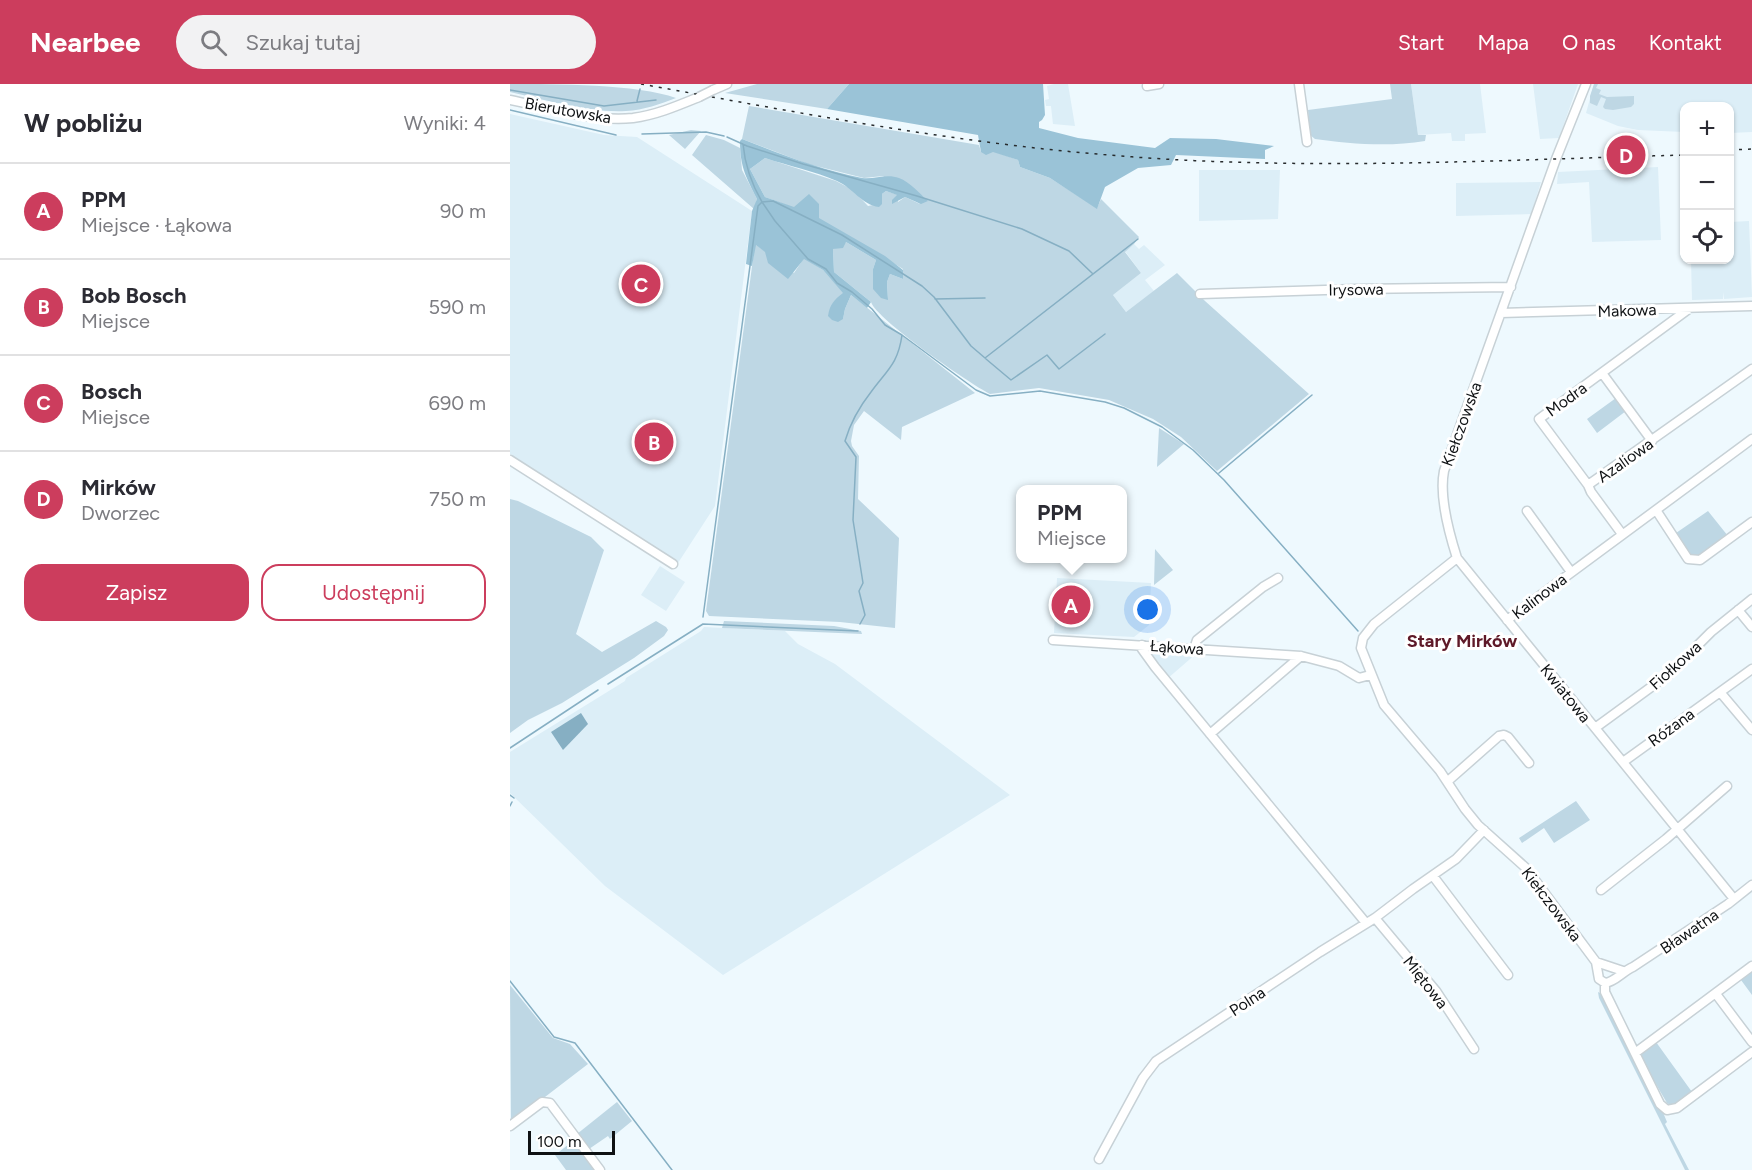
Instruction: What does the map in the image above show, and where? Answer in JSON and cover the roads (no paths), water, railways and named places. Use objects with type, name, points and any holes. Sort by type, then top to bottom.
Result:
[{"type":"street","name":"Bierutowska","points":[[510,100],[574,114],[621,119],[652,114],[728,84]]},
{"type":"street","points":[[1147,86],[1159,84]]},
{"type":"street","points":[[1299,84],[1307,142]]},
{"type":"street","name":"Kiełczowska","points":[[1586,84],[1556,159],[1442,480],[1449,528],[1457,558],[1366,632],[1361,648],[1370,675],[1388,711],[1448,781],[1465,809],[1484,830],[1526,868],[1596,962],[1605,992],[1660,1104],[1667,1110],[1677,1108],[1752,1052]]},
{"type":"street","name":"Irysowa","points":[[1200,294],[1511,287]]},
{"type":"street","name":"Makowa","points":[[1501,313],[1752,306]]},
{"type":"street","name":"Modra","points":[[1588,485],[1539,419],[1690,308]]},
{"type":"street","name":"Azaliowa","points":[[1622,534],[1588,485],[1752,369]]},
{"type":"street","name":"Modra","points":[[1602,373],[1652,441]]},
{"type":"street","points":[[1622,534],[1752,439]]},
{"type":"street","points":[[510,460],[673,564]]},
{"type":"street","points":[[1656,510],[1688,559],[1693,561],[1700,560],[1752,522]]},
{"type":"street","name":"Kalinowa","points":[[1527,511],[1571,572]]},
{"type":"street","name":"Kalinowa","points":[[1508,620],[1622,534]]},
{"type":"street","name":"Kwiatowa","points":[[1457,558],[1734,899]]},
{"type":"street","points":[[1194,649],[1197,640],[1263,587],[1278,578]]},
{"type":"street","name":"Fiołkowa","points":[[1595,728],[1669,674],[1711,632],[1752,599]]},
{"type":"street","points":[[1738,610],[1752,627]]},
{"type":"street","name":"Łąkowa","points":[[1053,640],[1301,656],[1340,666],[1356,677],[1370,675]]},
{"type":"street","points":[[1142,645],[1142,649],[1150,660],[1366,923]]},
{"type":"street","points":[[1210,734],[1301,656]]},
{"type":"street","name":"Różana","points":[[1623,762],[1752,669]]},
{"type":"street","points":[[1720,692],[1752,730]]},
{"type":"street","points":[[1448,781],[1499,736],[1508,737],[1529,763]]},
{"type":"street","points":[[1645,861],[1727,786]]},
{"type":"street","name":"Polna","points":[[1099,1159],[1155,1060],[1375,918],[1456,859],[1484,830]]},
{"type":"street","points":[[1601,890],[1679,830]]},
{"type":"street","points":[[1433,876],[1508,975]]},
{"type":"street","name":"Bławatna","points":[[1602,981],[1610,982],[1623,971],[1665,947],[1752,885]]},
{"type":"street","name":"Miętowa","points":[[1375,918],[1436,991],[1474,1049]]},
{"type":"street","points":[[1596,962],[1623,971]]},
{"type":"street","points":[[1635,1053],[1752,966]]},
{"type":"street","points":[[1716,994],[1752,1042]]},
{"type":"street","points":[[510,1126],[542,1102],[550,1103],[600,1170]]},
{"type":"waterway","points":[[637,101],[640,89]]},
{"type":"waterway","points":[[510,90],[604,106],[656,100]]},
{"type":"waterway","points":[[510,110],[616,135]]},
{"type":"waterway","points":[[642,134],[706,132],[724,136]]},
{"type":"waterway","points":[[727,137],[803,164],[1022,229],[1069,251],[1092,273]]},
{"type":"waterway","points":[[743,144],[749,174],[762,202],[773,201],[842,235],[922,286],[934,297],[971,346],[985,358],[1138,239]]},
{"type":"waterway","points":[[703,617],[758,206],[762,202],[775,221],[808,259],[826,269],[837,283],[872,309],[885,325],[976,390],[990,396],[1040,391],[1105,402],[1124,408],[1162,427],[1193,450],[1224,480],[1358,631]]},
{"type":"waterway","points":[[935,299],[985,298]]},
{"type":"waterway","points":[[986,359],[1011,380],[1047,355],[1059,369],[1105,334]]},
{"type":"waterway","points":[[860,624],[865,615],[859,591],[863,583],[853,520],[856,457],[845,441],[859,409],[895,360],[902,335]]},
{"type":"waterway","points":[[1219,473],[1312,395]]},
{"type":"waterway","points":[[608,684],[703,624],[858,631]]},
{"type":"waterway","points":[[510,748],[598,690]]},
{"type":"waterway","points":[[510,795],[514,798]]},
{"type":"waterway","points":[[510,806],[512,802]]},
{"type":"waterway","points":[[510,981],[554,1037],[575,1043],[672,1170]]},
{"type":"railway","points":[[641,84],[940,136],[1121,156],[1332,164],[1680,155]]},
{"type":"railway","points":[[1734,150],[1752,149]]},
{"type":"place","name":"Mirków","points":[[1626,155]]},
{"type":"place","name":"Bosch","points":[[641,284]]},
{"type":"place","name":"Bob Bosch","points":[[654,442]]},
{"type":"place","name":"PPM","points":[[1071,605]]},
{"type":"district","name":"Stary Mirków","points":[[1462,641]]}]
